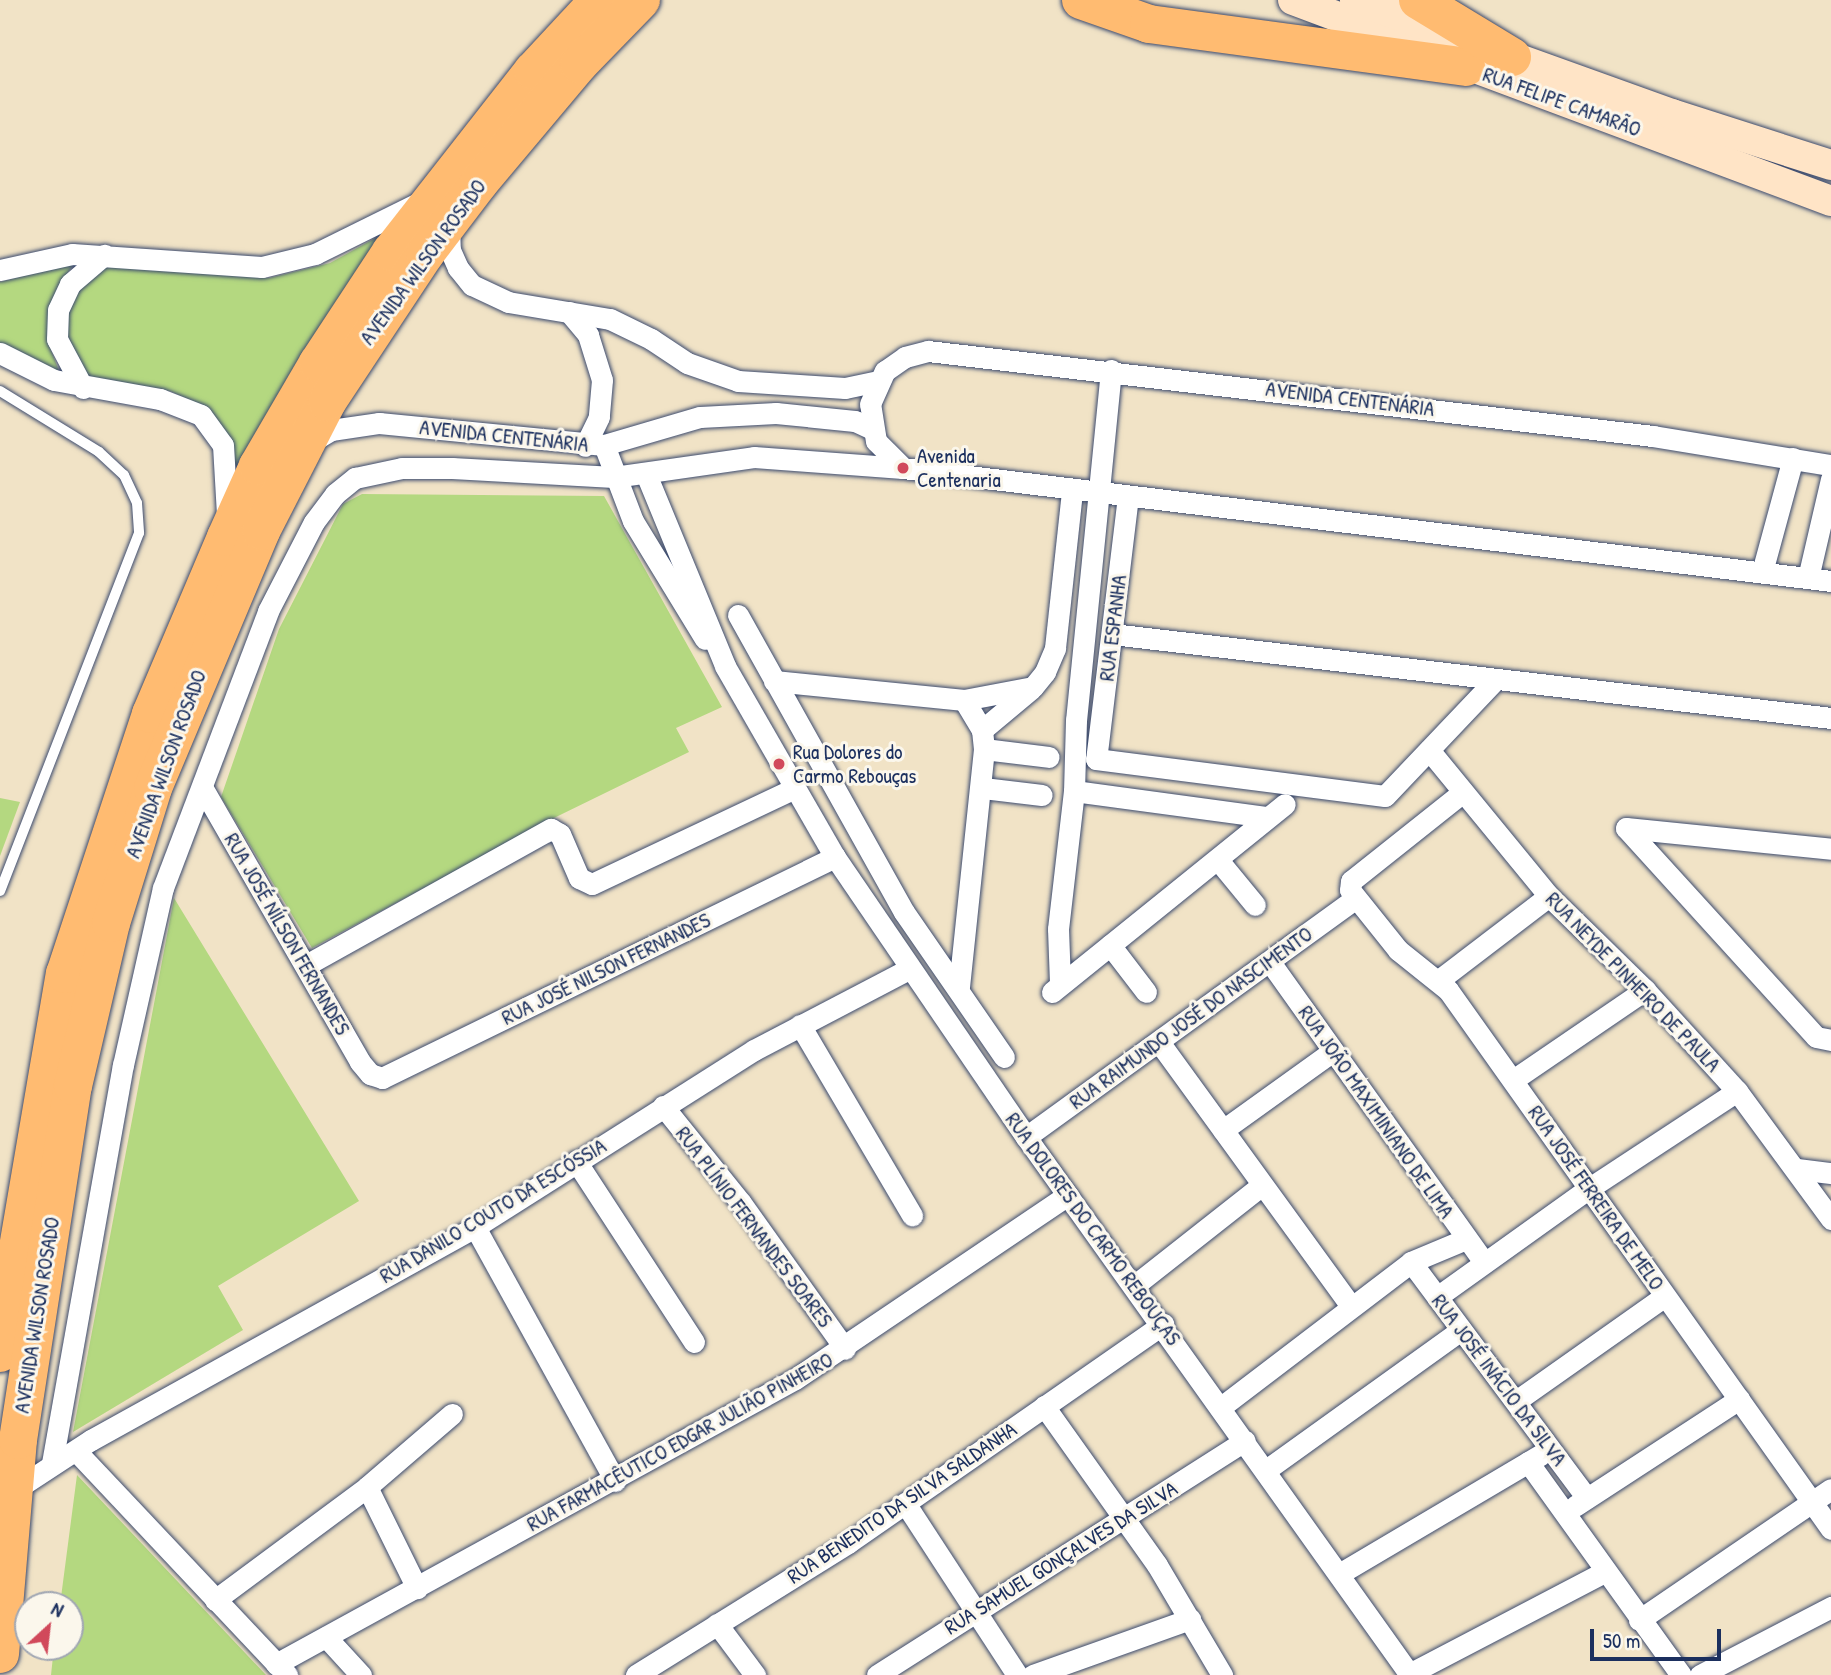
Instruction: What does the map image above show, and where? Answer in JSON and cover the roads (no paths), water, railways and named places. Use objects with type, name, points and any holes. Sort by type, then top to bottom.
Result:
[{"type":"highway","name":"AVENIDA WILSON ROSADO","points":[[0,1353],[65,975],[151,714],[258,466],[318,363],[443,207],[641,0]]},
{"type":"highway","points":[[1082,0],[1149,24],[1466,67]]},
{"type":"highway","points":[[1418,0],[1512,57]]},
{"type":"highway","name":"AVENIDA WILSON ROSADO","points":[[0,1654],[13,1491],[73,1086],[111,923],[153,788],[204,660],[303,447],[443,207],[533,71],[594,3]]},
{"type":"main road","name":"RUA FELIPE CAMARÃO","points":[[1293,0],[1466,67],[1820,197]]},
{"type":"main road","name":"RUA FELIPE CAMARÃO","points":[[1354,0],[1831,168]]},
{"type":"main road","points":[[1820,197],[1793,178],[1797,163],[1831,168]]},
{"type":"street","points":[[0,270],[59,255],[104,255],[262,267],[328,248],[443,207]]},
{"type":"street","name":"AVENIDA CENTENÁRIA","points":[[443,207],[450,250],[472,285],[508,302],[569,312],[631,328],[711,374],[780,384],[845,388],[878,381],[894,363],[928,351],[1111,370],[1793,457],[1831,465]]},
{"type":"street","points":[[83,387],[57,339],[58,310],[69,284],[104,255]]},
{"type":"street","points":[[569,312],[588,335],[602,380],[594,446]]},
{"type":"street","points":[[0,353],[54,380],[181,404],[214,428],[228,468],[226,537]]},
{"type":"street","points":[[1111,370],[1101,493],[1076,720],[1074,792],[1058,929],[1056,988],[1285,804]]},
{"type":"street","points":[[878,381],[870,404],[872,429],[883,452],[902,468]]},
{"type":"street","points":[[776,413],[780,384]]},
{"type":"street","name":"AVENIDA CENTENÁRIA","points":[[303,447],[331,430],[379,423],[594,446],[699,417],[776,413],[855,421],[872,429]]},
{"type":"street","name":"RUA DOLORES DO CARMO REBOUÇAS","points":[[594,446],[614,477],[633,521],[685,611],[725,666]]},
{"type":"street","points":[[52,1463],[123,1065],[159,901],[268,611],[314,522],[335,494],[355,478],[402,468],[614,477],[754,457],[902,468],[1072,491],[1831,581]]},
{"type":"street","points":[[1762,572],[1793,457]]},
{"type":"street","name":"RUA DOLORES DO CARMO REBOUÇAS","points":[[646,474],[725,666],[793,789],[835,857],[1026,1137],[1163,1324],[1409,1674]]},
{"type":"street","points":[[1808,578],[1831,479]]},
{"type":"street","points":[[983,739],[1033,687],[1055,648],[1072,491]]},
{"type":"street","name":"RUA ESPANHA","points":[[1128,496],[1096,759],[1385,796],[1429,750]]},
{"type":"street","points":[[1058,612],[1088,617]]},
{"type":"street","points":[[738,615],[904,912],[960,988],[1004,1057]]},
{"type":"street","points":[[1112,634],[1493,682],[1831,718]]},
{"type":"street","points":[[774,681],[964,700],[1033,687]]},
{"type":"street","points":[[1429,750],[1493,682]]},
{"type":"street","points":[[960,988],[982,788],[983,739],[964,700]]},
{"type":"street","points":[[983,739],[1049,757]]},
{"type":"street","name":"RUA NEYDE PINHEIRO DE PAULA","points":[[1429,750],[1549,895],[1645,989],[1737,1091],[1797,1169],[1831,1219]]},
{"type":"street","name":"RUA JOSÉ NÍLSON FERNANDES","points":[[202,787],[308,964],[360,1062],[376,1077]]},
{"type":"street","points":[[982,788],[1042,795]]},
{"type":"street","points":[[308,964],[553,829],[561,834],[579,878],[588,884],[793,789]]},
{"type":"street","points":[[1074,792],[1267,817]]},
{"type":"street","name":"RUA RAIMUNDO JOSÉ DO NASCIMENTO","points":[[1026,1137],[1270,962],[1463,792]]},
{"type":"street","points":[[1831,849],[1626,828],[1816,1037],[1831,1040]]},
{"type":"street","name":"RUA JOSÉ NILSON FERNANDES","points":[[376,1077],[391,1075],[835,857]]},
{"type":"street","points":[[1218,860],[1255,905]]},
{"type":"street","name":"RUA JOSÉ FERREIRA DE MELO","points":[[1353,889],[1398,950],[1439,980],[1513,1080],[1831,1529]]},
{"type":"street","points":[[1439,980],[1549,895]]},
{"type":"street","points":[[1110,945],[1146,992]]},
{"type":"street","name":"RUA JOÃO MAXIMINIANO DE LIMA","points":[[1270,962],[1483,1261]]},
{"type":"street","name":"RUA DANILO COUTO DA ESCÓSSIA","points":[[13,1491],[52,1463],[475,1227],[663,1106],[800,1026],[909,969]]},
{"type":"street","points":[[1513,1080],[1645,989]]},
{"type":"street","points":[[800,1026],[912,1215]]},
{"type":"street","points":[[1159,1042],[1350,1304]]},
{"type":"street","points":[[1223,1130],[1333,1051]]},
{"type":"street","points":[[1437,1297],[1483,1261],[1737,1091]]},
{"type":"street","name":"RUA PLÍNIO FERNANDES SOARES","points":[[663,1106],[741,1203],[845,1349]]},
{"type":"street","points":[[576,1161],[694,1342]]},
{"type":"street","points":[[1797,1169],[1831,1173]]},
{"type":"street","points":[[1135,1285],[1262,1185]]},
{"type":"street","name":"RUA FARMACÊUTICO EDGAR JULIÃO PINHEIRO","points":[[282,1669],[326,1637],[615,1481],[845,1349],[1069,1195]]},
{"type":"street","points":[[475,1227],[615,1481]]},
{"type":"street","points":[[1221,1407],[1350,1304],[1411,1262],[1466,1239]]},
{"type":"street","name":"RUA JOSÉ INÁCIO DA SILVA","points":[[1411,1262],[1587,1498]]},
{"type":"street","points":[[1516,1401],[1665,1296]]},
{"type":"street","name":"RUA BENEDITO DA SILVA SALDANHA","points":[[636,1675],[905,1503],[1163,1324]]},
{"type":"street","points":[[1266,1471],[1461,1330]]},
{"type":"street","points":[[1565,1513],[1739,1399]]},
{"type":"street","points":[[1044,1406],[1124,1518],[1190,1619],[1222,1675]]},
{"type":"street","points":[[215,1600],[367,1487],[452,1414]]},
{"type":"street","name":"RUA SAMUEL GONÇALVES DA SILVA","points":[[877,1675],[1245,1441]]},
{"type":"street","points":[[1339,1574],[1550,1448]]},
{"type":"street","points":[[76,1451],[282,1669]]},
{"type":"street","name":"RUA JOSÉ INÁCIO DA SILVA","points":[[1528,1462],[1604,1572],[1681,1675]]},
{"type":"street","points":[[367,1487],[417,1588]]},
{"type":"street","points":[[1639,1620],[1831,1489]]},
{"type":"street","points":[[905,1503],[1017,1675]]},
{"type":"street","points":[[1409,1674],[1604,1572]]},
{"type":"street","points":[[1700,1675],[1831,1607]]},
{"type":"street","points":[[1033,1675],[1190,1619]]},
{"type":"street","points":[[717,1624],[755,1675]]},
{"type":"street","points":[[326,1637],[361,1675]]},
{"type":"lane","points":[[0,391],[99,452],[124,475],[137,503],[139,533],[0,891]]},
{"type":"place","name":"Avenida Centenaria","points":[[903,468]]},
{"type":"place","name":"Rua Dolores do Carmo Rebouças","points":[[779,764]]}]
